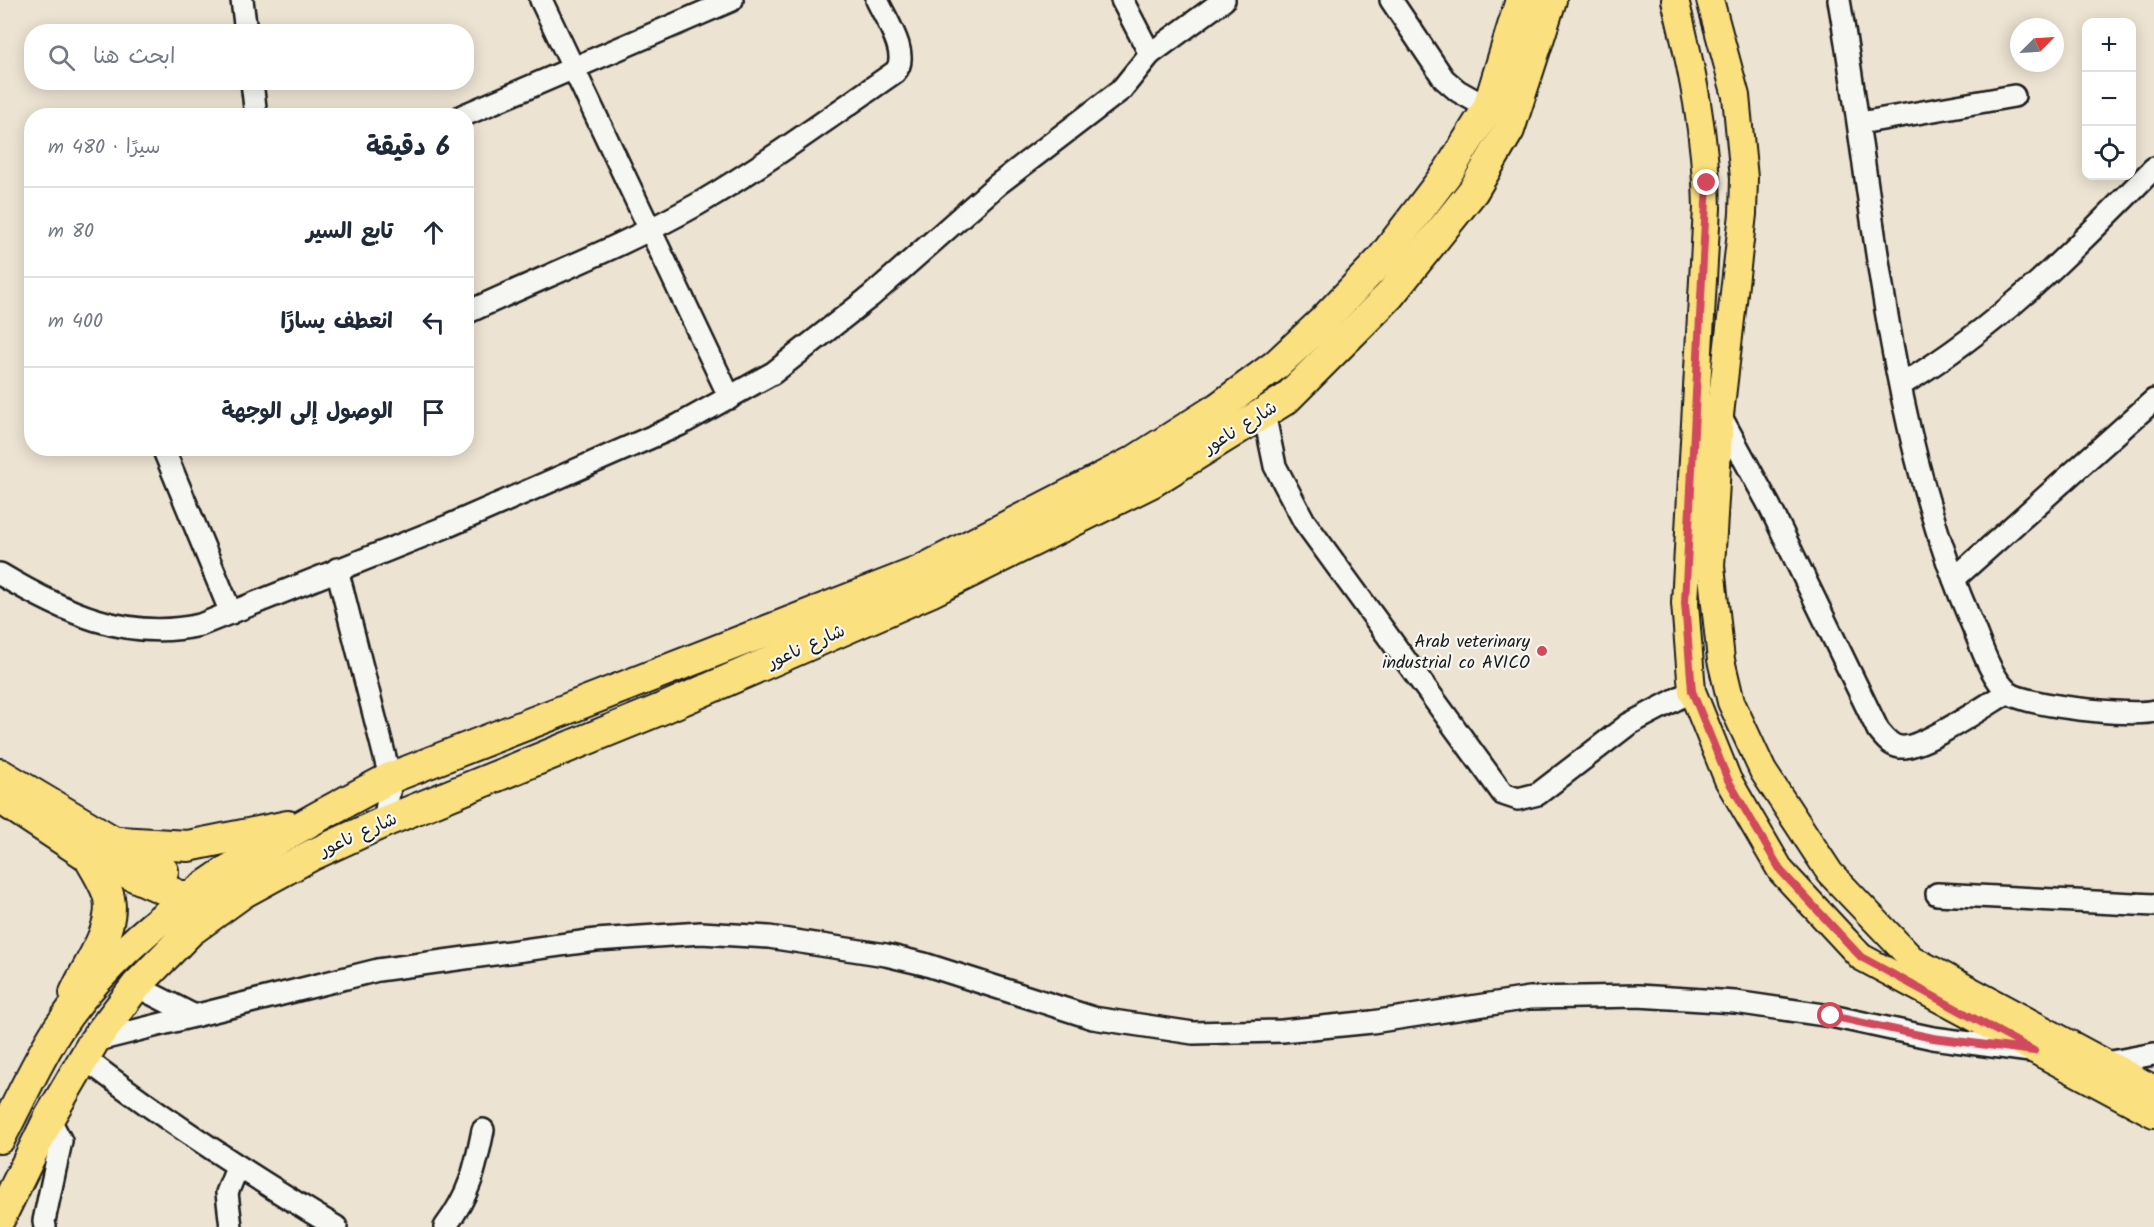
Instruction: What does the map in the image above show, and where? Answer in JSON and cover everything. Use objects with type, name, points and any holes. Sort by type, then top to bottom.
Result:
[{"type":"highway","name":"شارع ناعور","points":[[0,1138],[59,1028],[117,960],[161,917],[188,897],[309,821],[390,778],[918,572],[1136,460],[1218,408],[1276,365],[1320,324],[1381,260],[1448,172],[1488,108],[1521,0]]},
{"type":"highway","name":"شارع ناعور","points":[[0,1218],[49,1118],[89,1049],[136,986],[190,932],[244,892],[312,855],[384,822],[664,708],[930,592],[1152,482],[1286,399],[1389,296],[1473,191],[1509,129],[1551,0]]},
{"type":"highway","points":[[1448,172],[1473,191]]},
{"type":"highway","points":[[0,774],[100,849],[188,846],[309,821]]},
{"type":"highway","points":[[0,798],[188,897],[244,892]]},
{"type":"highway","points":[[59,1028],[102,936],[110,909],[100,849]]},
{"type":"highway","points":[[188,897],[190,932]]},
{"type":"main road","points":[[1675,0],[1691,62],[1704,155],[1707,208],[1685,603],[1692,691],[1728,780],[1781,871],[1861,957],[2154,1114]]},
{"type":"main road","points":[[1710,0],[1736,96],[1743,156],[1743,214],[1720,415],[1711,566],[1721,660],[1731,702],[1763,771],[1830,873],[1912,959],[2154,1089]]},
{"type":"main road","points":[[1704,155],[1743,156]]},
{"type":"main road","points":[[1707,208],[1743,214]]},
{"type":"street","points":[[242,0],[245,24]]},
{"type":"street","points":[[542,0],[730,398]]},
{"type":"street","points":[[474,111],[732,0]]},
{"type":"street","points":[[474,309],[652,229],[760,166],[895,72],[901,62],[899,51],[877,0]]},
{"type":"street","points":[[1122,0],[1150,54]]},
{"type":"street","points":[[0,574],[83,616],[121,628],[182,629],[231,614],[337,569],[448,526],[679,425],[773,373],[871,296],[997,185],[1121,90],[1150,54],[1224,0]]},
{"type":"street","points":[[1391,0],[1444,80],[1488,108]]},
{"type":"street","points":[[1839,0],[1860,123],[1889,326],[1901,385],[1939,540],[1990,665],[2008,692],[2036,703],[2154,713]]},
{"type":"street","points":[[253,90],[255,108]]},
{"type":"street","points":[[1860,123],[2014,96]]},
{"type":"street","points":[[1901,385],[1968,343],[2053,270],[2154,168]]},
{"type":"street","points":[[1954,579],[2154,400]]},
{"type":"street","points":[[1264,413],[1275,466],[1304,520],[1503,794],[1518,800],[1538,794],[1629,724],[1692,691]]},
{"type":"street","points":[[1720,415],[1769,505],[1878,730],[1886,739],[1897,747],[1911,746],[1937,734],[2008,692]]},
{"type":"street","points":[[166,456],[231,614]]},
{"type":"street","points":[[337,569],[390,778],[384,822]]},
{"type":"street","points":[[1937,894],[2154,905]]},
{"type":"street","points":[[336,1227],[237,1168],[152,1110],[89,1049],[194,1016],[378,970],[596,940],[701,933],[770,937],[886,955],[942,969],[1093,1018],[1193,1033],[1282,1031],[1327,1027],[1530,998],[1638,996],[1735,1002],[1831,1016],[1933,1038],[2034,1051]]},
{"type":"street","points":[[136,986],[194,1016]]},
{"type":"street","points":[[2106,1063],[2154,1054]]},
{"type":"street","points":[[45,1227],[44,1221],[61,1141],[49,1118]]},
{"type":"street","points":[[445,1227],[462,1204],[473,1178],[483,1130]]},
{"type":"street","points":[[231,1227],[227,1193],[237,1168]]},
{"type":"place","name":"Arab veterinary industrial co AVICO","points":[[1542,651]]},
{"type":"route","points":[[1707,183],[1685,603],[1692,691],[1728,780],[1781,871],[1861,957],[2034,1051],[1933,1038],[1831,1016]]}]
